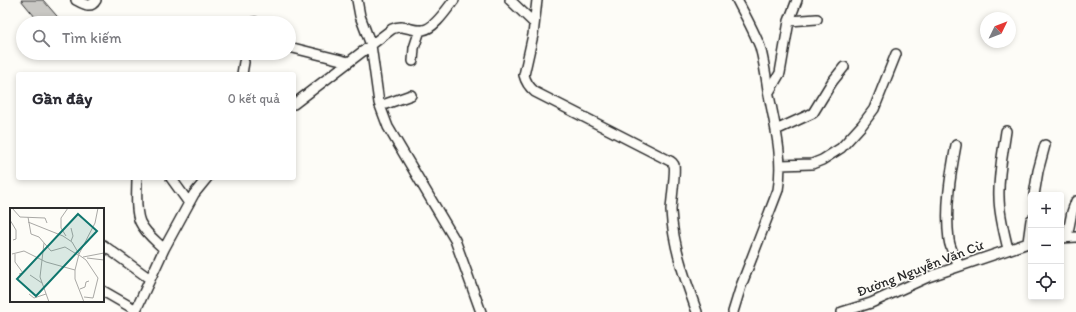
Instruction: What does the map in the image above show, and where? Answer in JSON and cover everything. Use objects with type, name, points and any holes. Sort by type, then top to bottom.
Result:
[{"type":"street","points":[[76,0],[84,5],[91,5],[96,0]]},
{"type":"street","points":[[357,0],[360,16],[371,45],[380,106],[388,127],[455,240],[481,312]]},
{"type":"street","points":[[296,102],[397,27],[402,26],[424,30],[434,25],[453,0]]},
{"type":"street","points":[[510,0],[534,23]]},
{"type":"street","points":[[537,0],[524,75],[529,87],[535,92],[670,161],[674,165],[675,171],[671,210],[672,226],[677,249],[697,312]]},
{"type":"street","points":[[733,312],[741,286],[778,190],[780,180],[776,130],[760,48],[737,0]]},
{"type":"street","points":[[769,92],[780,73],[789,21],[797,0]]},
{"type":"street","points":[[789,21],[817,19]]},
{"type":"street","points":[[413,62],[414,48],[420,30]]},
{"type":"street","points":[[296,49],[349,62]]},
{"type":"street","points":[[780,165],[812,164],[822,160],[841,148],[874,109],[896,54]]},
{"type":"street","points":[[242,72],[244,62]]},
{"type":"street","points":[[776,130],[812,113],[832,82],[844,67]]},
{"type":"street","points":[[380,106],[411,95]]},
{"type":"street","points":[[1006,131],[1001,164],[999,196],[1001,218],[1008,249]]},
{"type":"street","points":[[1034,192],[1045,144]]},
{"type":"street","points":[[956,145],[948,187],[948,214],[949,240],[959,266]]},
{"type":"street","points":[[137,180],[138,215],[140,222],[146,231],[164,249]]},
{"type":"street","points":[[172,180],[189,203]]},
{"type":"street","points":[[104,292],[135,311],[164,249],[194,194],[205,180]]},
{"type":"street","points":[[1068,237],[1072,212],[1076,201]]},
{"type":"street","name":"Đường Nguyễn Văn Cừ","points":[[842,312],[871,303],[928,276],[1028,243]]},
{"type":"street","points":[[104,246],[150,279]]},
{"type":"building","points":[[21,0],[43,0],[57,16],[34,16]]}]
